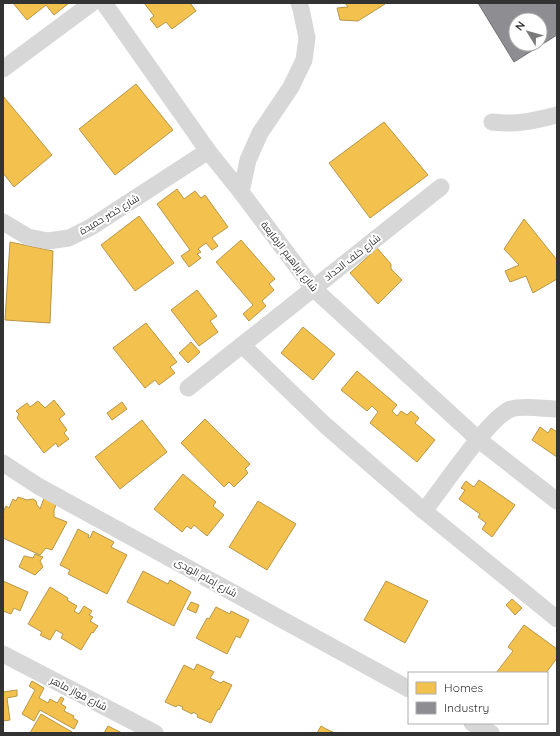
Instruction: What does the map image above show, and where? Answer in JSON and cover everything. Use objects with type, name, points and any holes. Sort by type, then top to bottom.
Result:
[{"type":"street","points":[[3,69],[92,3]]},
{"type":"street","name":"شارع إبراهيم الرفايعة","points":[[104,3],[208,151],[241,192],[313,288],[478,440],[557,501]]},
{"type":"street","points":[[241,192],[248,160],[260,133],[291,86],[304,60],[307,38],[301,8],[298,3]]},
{"type":"street","points":[[492,122],[530,122],[557,115]]},
{"type":"street","name":"شارع خضر حميدة","points":[[3,222],[28,237],[48,241],[69,238],[91,227],[208,151]]},
{"type":"street","name":"شارع خلف الحداد","points":[[188,388],[440,187]]},
{"type":"street","points":[[242,345],[325,425],[424,511],[557,619]]},
{"type":"street","points":[[424,511],[478,440],[502,415],[511,409],[520,408],[557,409]]},
{"type":"street","name":"شارع إمام الهدى","points":[[3,463],[38,486],[408,688]]},
{"type":"street","name":"شارع فواز ماهر","points":[[3,654],[155,733]]},
{"type":"street","points":[[474,724],[491,733]]},
{"type":"building: Homes","points":[[13,3],[69,3],[54,15],[46,5],[27,20]]},
{"type":"building: Homes","points":[[144,3],[190,3],[196,11],[172,29],[166,22],[157,28],[150,19],[154,16]]},
{"type":"building: Homes","points":[[345,3],[385,4],[358,21],[340,20],[337,8],[348,7]]},
{"type":"building: Homes","points":[[136,84],[173,130],[115,175],[79,129]]},
{"type":"building: Homes","points":[[3,96],[52,155],[14,187],[3,173]]},
{"type":"building: Homes","points":[[384,122],[428,175],[370,218],[329,163]]},
{"type":"building: Homes","points":[[177,189],[184,199],[195,191],[201,198],[205,195],[228,227],[212,238],[218,246],[212,250],[206,243],[198,249],[201,252],[197,254],[201,258],[189,267],[181,256],[190,250],[157,204]]},
{"type":"building: Homes","points":[[139,216],[174,263],[135,291],[101,245]]},
{"type":"building: Homes","points":[[524,219],[557,260],[557,279],[533,293],[526,276],[510,282],[505,271],[519,265],[504,249]]},
{"type":"building: Homes","points":[[241,240],[275,279],[269,284],[274,290],[262,301],[266,306],[249,321],[243,314],[253,305],[216,262]]},
{"type":"building: Homes","points":[[10,242],[53,251],[50,323],[5,320]]},
{"type":"building: Homes","points":[[377,248],[391,264],[391,269],[402,280],[378,304],[350,273]]},
{"type":"building: Homes","points":[[197,290],[217,316],[210,321],[218,332],[199,346],[171,310]]},
{"type":"building: Homes","points":[[146,323],[177,362],[170,367],[175,373],[159,385],[155,380],[145,388],[113,348]]},
{"type":"building: Homes","points":[[303,327],[335,354],[313,380],[281,353]]},
{"type":"building: Homes","points":[[191,342],[200,352],[188,363],[179,353]]},
{"type":"building: Homes","points":[[357,371],[397,405],[392,411],[397,416],[401,411],[407,415],[411,411],[419,418],[415,423],[435,440],[417,462],[370,423],[378,412],[372,406],[367,411],[341,390]]},
{"type":"building: Homes","points":[[54,400],[65,414],[59,419],[67,430],[64,433],[69,439],[58,447],[56,443],[44,453],[17,418],[19,414],[16,411],[27,403],[30,407],[38,401],[45,408]]},
{"type":"building: Homes","points":[[122,402],[127,409],[112,420],[107,413]]},
{"type":"building: Homes","points":[[205,419],[250,464],[245,469],[248,473],[234,487],[229,482],[224,487],[181,443]]},
{"type":"building: Homes","points":[[142,420],[167,452],[120,489],[95,457]]},
{"type":"building: Homes","points":[[540,427],[548,433],[551,428],[557,432],[557,457],[532,440]]},
{"type":"building: Homes","points":[[183,474],[216,502],[213,506],[224,515],[207,536],[194,525],[191,529],[187,526],[182,532],[154,509]]},
{"type":"building: Homes","points":[[479,480],[515,505],[492,537],[482,529],[486,523],[478,517],[480,514],[459,499],[465,490],[461,488],[466,481],[474,487]]},
{"type":"building: Homes","points":[[18,497],[27,500],[33,499],[36,501],[40,509],[44,498],[56,505],[54,517],[67,522],[52,550],[46,548],[40,555],[3,538],[3,512],[6,506],[9,508],[13,499],[16,501]]},
{"type":"building: Homes","points":[[258,501],[296,524],[267,570],[229,547]]},
{"type":"building: Homes","points":[[78,529],[89,535],[88,537],[90,538],[93,531],[114,542],[111,547],[127,555],[107,594],[68,574],[70,570],[60,565]]},
{"type":"building: Homes","points":[[35,554],[43,557],[40,561],[43,567],[35,575],[19,567],[24,556],[33,558]]},
{"type":"building: Homes","points":[[143,571],[168,584],[170,580],[191,592],[174,626],[127,602]]},
{"type":"building: Homes","points":[[3,581],[28,592],[20,611],[14,608],[11,614],[3,611]]},
{"type":"building: Homes","points":[[386,581],[428,601],[405,643],[364,620]]},
{"type":"building: Homes","points":[[50,587],[68,598],[67,600],[77,606],[74,611],[79,614],[84,606],[92,611],[89,615],[93,617],[90,621],[98,626],[93,633],[92,632],[81,650],[61,638],[63,634],[56,630],[50,640],[40,635],[42,632],[28,624]]},
{"type":"building: Homes","points":[[512,599],[522,608],[515,615],[506,605]]},
{"type":"building: Homes","points":[[191,602],[199,605],[196,613],[187,609]]},
{"type":"building: Homes","points":[[216,607],[230,614],[231,611],[249,620],[240,638],[236,636],[227,654],[196,638],[207,618],[209,619]]},
{"type":"building: Homes","points":[[524,625],[557,649],[557,658],[547,672],[497,672],[513,651],[508,647]]},
{"type":"building: Homes","points":[[197,664],[214,672],[210,678],[221,683],[223,681],[232,685],[211,723],[197,717],[198,715],[193,712],[192,714],[182,709],[183,707],[178,705],[176,707],[165,702],[184,665],[194,670]]},
{"type":"building: Homes","points":[[32,681],[44,688],[39,698],[48,703],[50,699],[57,703],[61,697],[64,699],[61,704],[66,707],[64,711],[74,716],[73,718],[78,721],[74,729],[40,710],[34,721],[22,714],[35,690],[29,686]]},
{"type":"building: Homes","points":[[17,690],[17,696],[7,698],[10,720],[3,721],[3,692]]},
{"type":"building: Homes","points":[[41,714],[72,732],[30,733]]},
{"type":"building: Homes","points":[[108,726],[122,733],[104,733]]},
{"type":"building: Homes","points":[[321,726],[326,729],[335,733],[317,733]]},
{"type":"building: Industry","points":[[478,3],[557,3],[557,35],[548,41],[548,12],[508,12],[508,52],[530,52],[514,62]]}]
